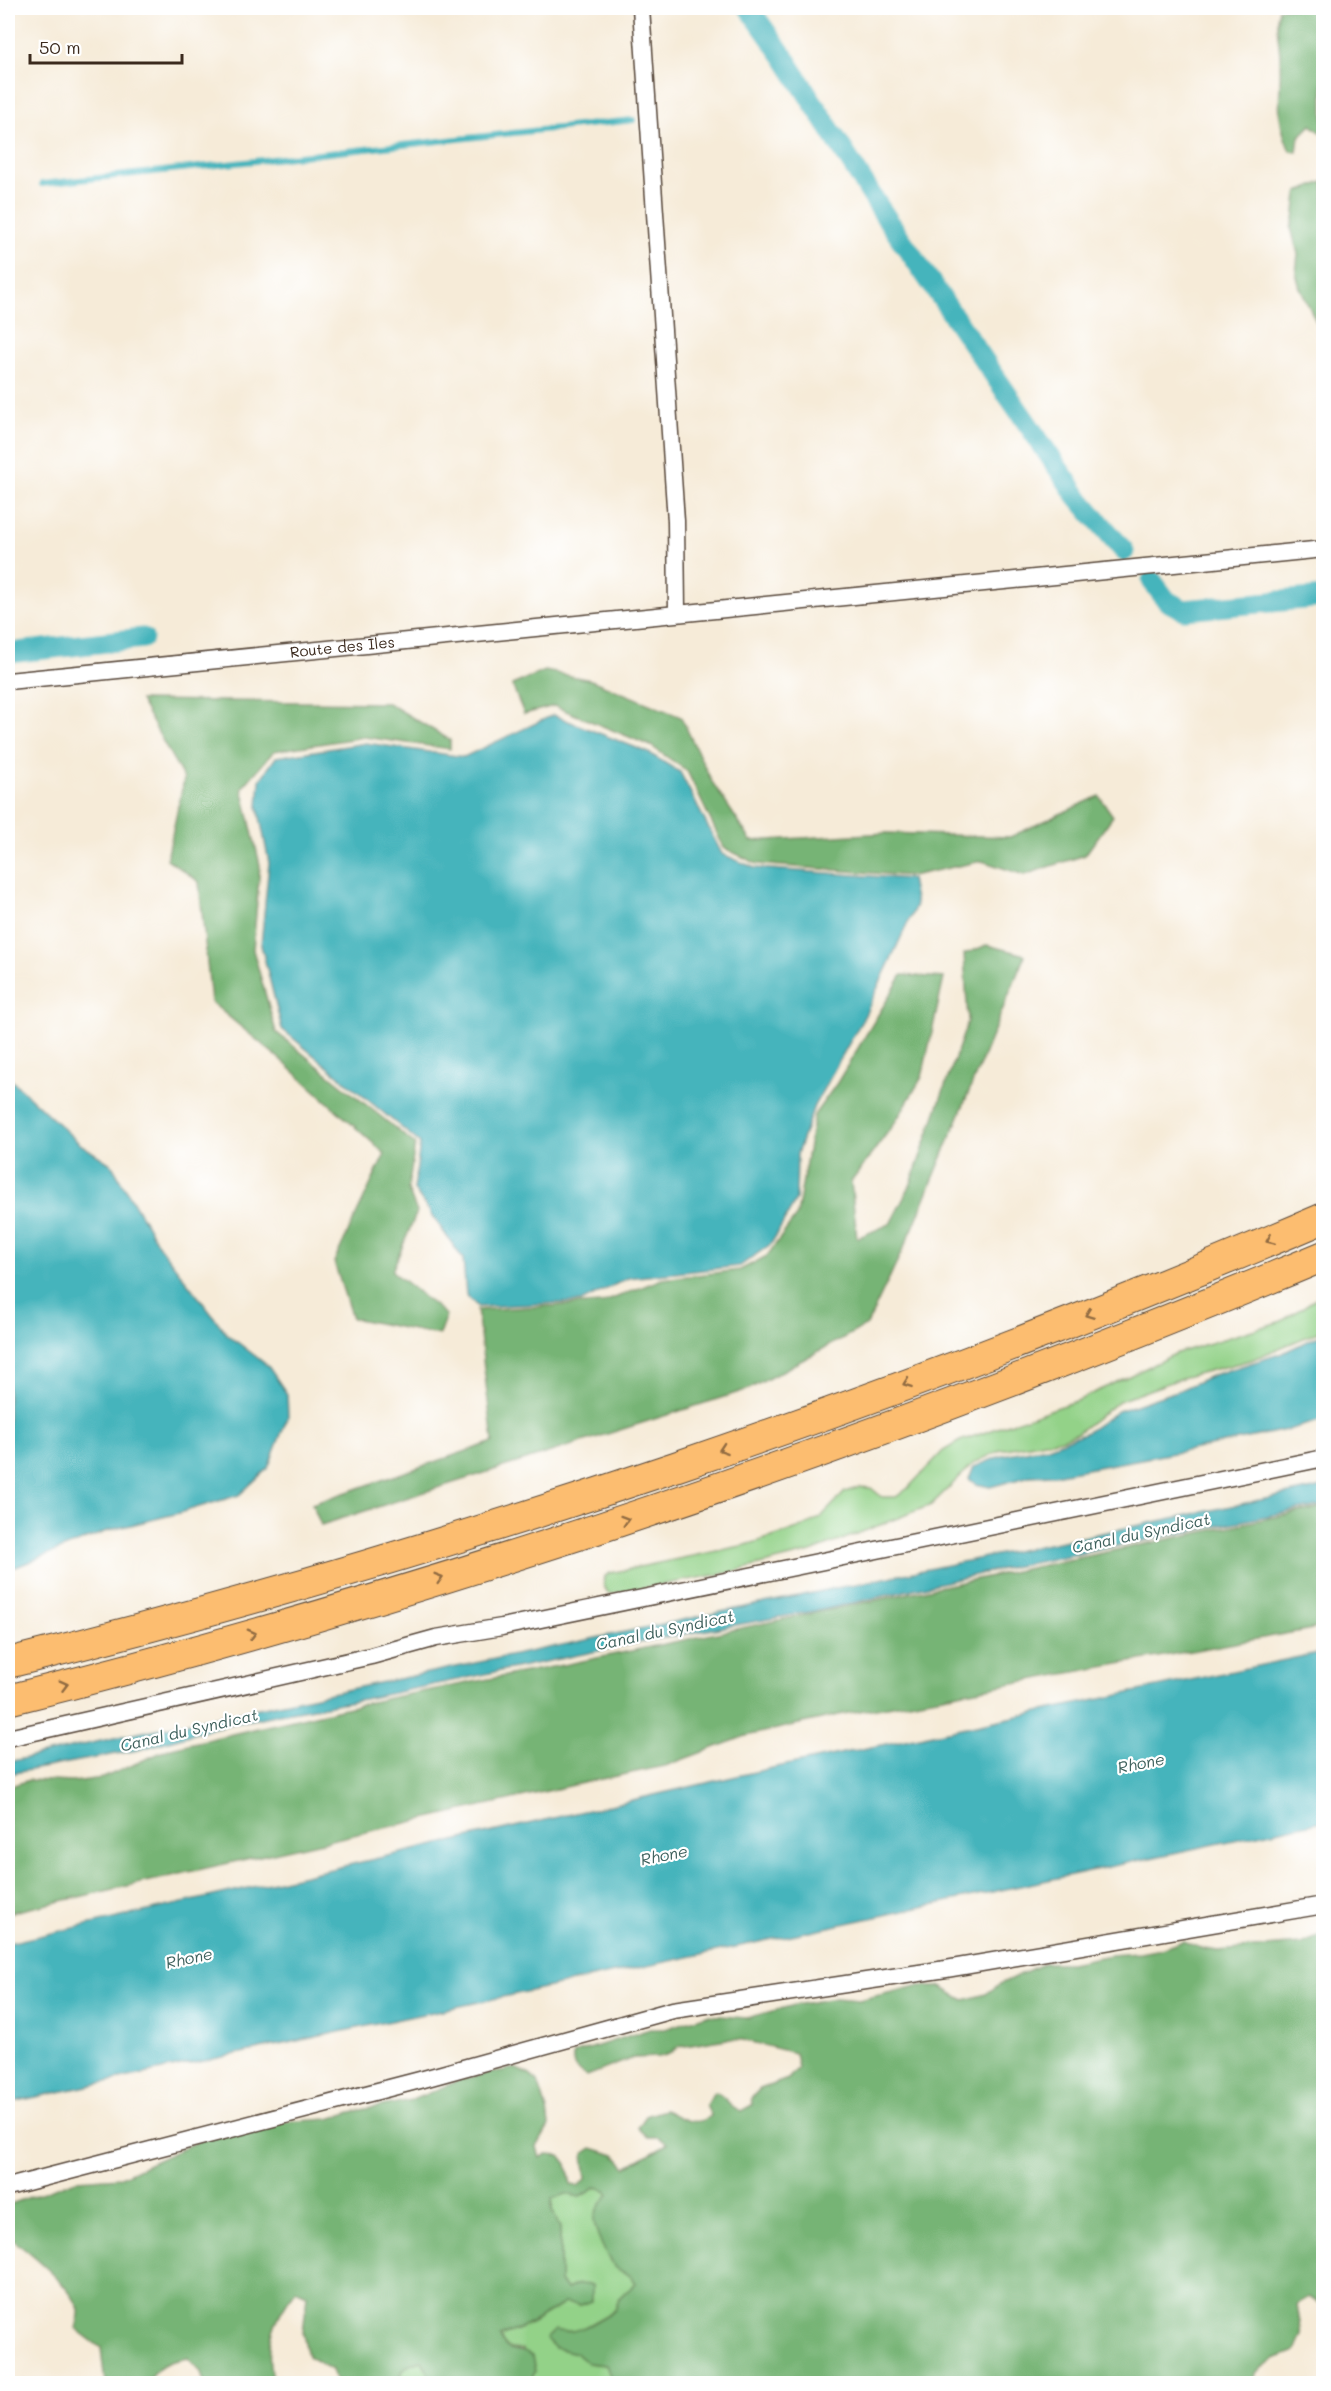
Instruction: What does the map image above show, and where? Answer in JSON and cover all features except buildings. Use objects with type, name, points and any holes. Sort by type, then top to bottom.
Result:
[{"type":"highway","points":[[8,1663],[158,1624],[395,1555],[711,1453],[1000,1349],[1323,1218]]},
{"type":"highway","points":[[8,1700],[290,1624],[536,1549],[669,1505],[1001,1387],[1323,1256]]},
{"type":"street","points":[[641,8],[645,100],[676,522],[677,612]]},
{"type":"street","name":"Route des Iles","points":[[8,681],[677,612],[1323,549]]},
{"type":"street","points":[[8,1738],[371,1656],[436,1638],[502,1627],[1323,1458]]},
{"type":"street","points":[[8,2187],[420,2080],[673,2010],[946,1969],[1323,1905]]},
{"type":"green space","points":[[1279,8],[1323,8],[1323,134],[1311,125],[1299,137],[1297,152],[1290,151],[1280,115],[1277,21]]},
{"type":"green space","points":[[1324,182],[1323,336],[1300,288],[1296,273],[1298,254],[1291,228],[1298,192]]},
{"type":"green space","points":[[545,671],[591,680],[681,717],[712,782],[751,841],[887,833],[1010,837],[1099,796],[1113,816],[1085,855],[1024,875],[982,861],[911,876],[757,864],[724,848],[687,771],[651,746],[554,706],[524,714],[512,685]]},
{"type":"green space","points":[[140,700],[388,703],[450,740],[450,749],[364,737],[274,751],[242,788],[260,865],[253,950],[276,1032],[415,1144],[408,1190],[417,1212],[392,1271],[446,1315],[439,1335],[352,1318],[334,1262],[385,1154],[281,1060],[211,1002],[199,882],[167,859],[184,779]]},
{"type":"green space","points":[[987,945],[1025,955],[913,1228],[867,1325],[749,1389],[321,1525],[312,1504],[493,1442],[477,1310],[602,1303],[662,1279],[740,1270],[767,1256],[797,1215],[814,1115],[837,1083],[902,975],[944,978],[922,1077],[896,1121],[851,1182],[857,1238],[890,1224],[910,1186],[968,1021],[964,954]]},
{"type":"green space","points":[[1323,1294],[1323,1330],[1251,1360],[1185,1377],[1119,1401],[1077,1433],[1062,1439],[1001,1450],[974,1463],[931,1505],[811,1552],[732,1572],[610,1594],[603,1584],[605,1576],[610,1573],[746,1545],[798,1529],[820,1518],[845,1492],[860,1487],[871,1488],[882,1497],[896,1497],[908,1488],[943,1451],[960,1441],[1079,1400],[1177,1353],[1282,1321]]},
{"type":"green space","points":[[1323,1507],[1323,1627],[843,1714],[746,1736],[665,1766],[8,1913],[8,1787],[29,1780],[73,1782],[103,1778],[171,1748],[389,1698],[568,1664]]},
{"type":"green space","points":[[1323,1935],[1323,2305],[1309,2297],[1297,2304],[1302,2336],[1295,2351],[1274,2359],[1255,2373],[1253,2383],[613,2383],[606,2365],[588,2363],[576,2353],[555,2348],[546,2339],[555,2330],[563,2332],[578,2329],[594,2323],[615,2310],[619,2299],[636,2283],[630,2276],[614,2266],[601,2243],[594,2218],[598,2208],[609,2194],[606,2190],[596,2187],[580,2197],[566,2194],[552,2199],[552,2210],[560,2228],[560,2282],[567,2289],[579,2284],[592,2285],[592,2301],[581,2305],[564,2303],[532,2323],[500,2337],[509,2349],[522,2351],[532,2356],[535,2371],[530,2383],[434,2383],[422,2361],[413,2363],[404,2369],[398,2380],[400,2383],[336,2383],[332,2370],[308,2356],[303,2334],[307,2295],[296,2290],[281,2312],[272,2334],[269,2357],[273,2383],[204,2383],[201,2372],[188,2358],[164,2364],[155,2372],[149,2383],[105,2383],[101,2348],[76,2329],[79,2310],[69,2292],[13,2240],[8,2242],[8,2205],[76,2180],[121,2177],[211,2135],[282,2122],[329,2119],[351,2112],[412,2100],[462,2079],[515,2068],[530,2075],[538,2082],[547,2110],[549,2126],[537,2147],[540,2158],[547,2154],[560,2155],[567,2164],[571,2185],[578,2186],[586,2179],[583,2154],[592,2148],[615,2155],[626,2167],[667,2144],[659,2137],[648,2137],[638,2128],[646,2116],[665,2110],[683,2119],[705,2120],[711,2116],[706,2105],[714,2092],[741,2111],[752,2105],[751,2098],[760,2089],[788,2079],[798,2068],[795,2053],[743,2040],[727,2039],[679,2047],[659,2057],[633,2058],[587,2076],[575,2068],[573,2054],[650,2029],[665,2029],[707,2015],[746,2018],[795,2005],[835,1998],[859,2000],[917,1986],[939,1986],[964,2000],[986,1994],[1000,1984],[1044,1963],[1070,1963],[1110,1955],[1140,1953],[1183,1941],[1204,1949],[1218,1951],[1301,1944]]},
{"type":"green space","points":[[596,2187],[610,2194],[597,2210],[636,2283],[619,2299],[615,2310],[581,2329],[565,2333],[555,2348],[576,2353],[588,2363],[606,2365],[613,2383],[530,2383],[535,2371],[522,2349],[508,2348],[500,2337],[532,2323],[564,2303],[581,2305],[579,2284],[567,2289],[560,2282],[560,2228],[552,2210],[552,2199],[566,2194],[580,2197]]},
{"type":"green space","points":[[422,2361],[434,2383],[400,2383],[397,2380],[407,2367]]},
{"type":"water","points":[[553,715],[647,752],[680,772],[722,854],[755,868],[911,879],[916,905],[865,1015],[814,1106],[797,1154],[796,1200],[771,1244],[740,1266],[628,1278],[581,1302],[478,1307],[466,1295],[463,1259],[414,1190],[420,1143],[282,1029],[261,945],[269,863],[258,807],[260,780],[276,757],[366,743],[464,757]]},
{"type":"water","points":[[8,1077],[80,1144],[111,1164],[159,1246],[227,1334],[268,1366],[287,1394],[288,1416],[268,1468],[239,1495],[107,1531],[16,1567],[8,1567]]},
{"type":"water","points":[[1323,1334],[1323,1420],[1190,1450],[1054,1475],[1030,1476],[990,1487],[976,1484],[969,1479],[974,1467],[1003,1455],[1048,1447],[1087,1432],[1118,1411],[1182,1389],[1213,1375],[1280,1354]]},
{"type":"water","name":"Canal du Syndicat","points":[[1323,1487],[1323,1505],[1002,1569],[826,1609],[651,1640],[364,1699],[279,1714],[213,1728],[138,1750],[8,1774],[8,1762],[114,1738]]},
{"type":"water","name":"Rhone","points":[[1323,1652],[1323,1821],[8,2103],[8,1943],[772,1768]]},
{"type":"waterway","points":[[749,8],[784,57],[881,210],[1077,496],[1124,551]]},
{"type":"waterway","points":[[42,184],[633,120]]},
{"type":"waterway","points":[[1152,581],[1167,601],[1184,610],[1324,597]]},
{"type":"waterway","points":[[8,653],[143,638]]}]
